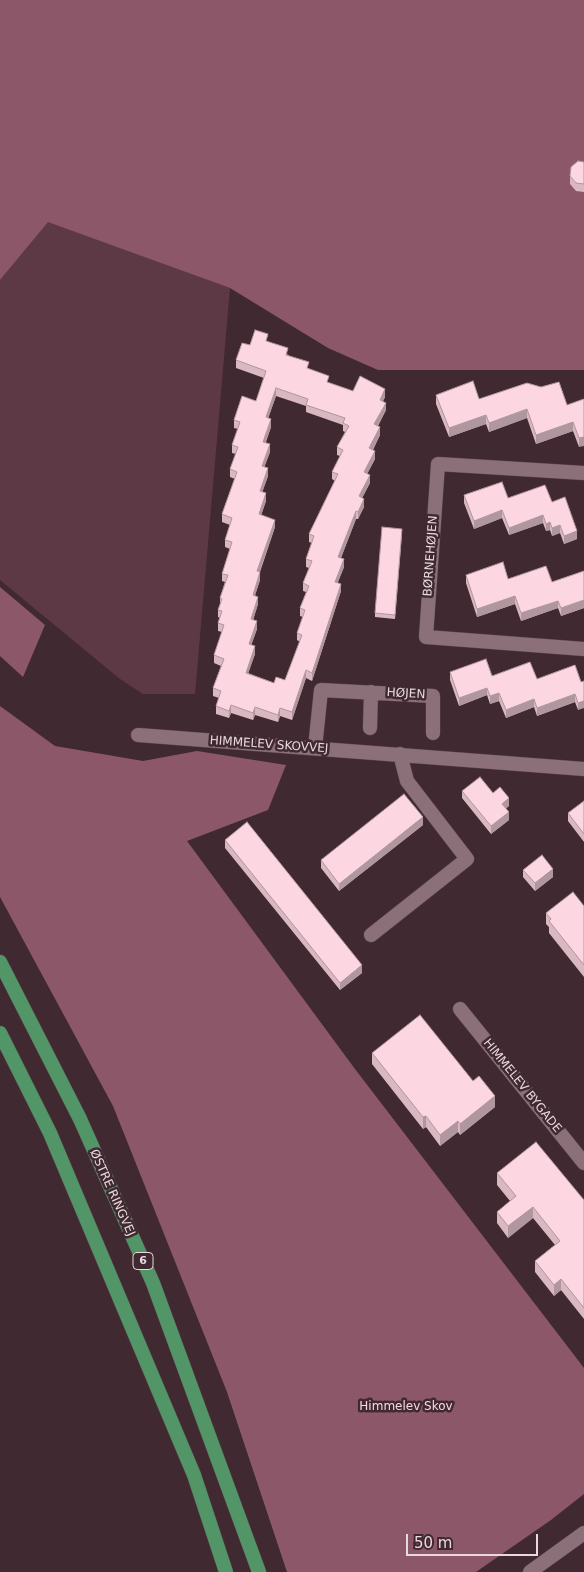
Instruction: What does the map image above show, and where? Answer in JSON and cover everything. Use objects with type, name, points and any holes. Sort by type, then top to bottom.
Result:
[{"type":"main road","name":"ØSTRE RINGVEJ","points":[[0,962],[80,1119],[153,1284],[236,1504],[259,1572]]},
{"type":"main road","points":[[0,1033],[50,1133],[194,1475],[226,1572]]},
{"type":"street","name":"BØRNEHØJEN","points":[[584,473],[438,464],[426,637],[584,650]]},
{"type":"street","name":"HØJEN","points":[[316,748],[321,690],[433,696],[433,733]]},
{"type":"street","name":"HØJEN","points":[[370,728],[371,692]]},
{"type":"street","name":"HIMMELEV SKOVVEJ","points":[[138,735],[584,769]]},
{"type":"street","points":[[371,935],[467,859],[407,781],[400,754]]},
{"type":"street","name":"HIMMELEV BYGADE","points":[[460,1009],[584,1163]]},
{"type":"street","points":[[530,1572],[584,1533]]},
{"type":"shaded area","points":[[48,221],[230,288],[195,694],[143,694],[120,679],[0,580],[0,280]]},
{"type":"green space","points":[[0,0],[584,0],[584,370],[378,370],[328,348],[230,288],[48,222],[0,280]]},
{"type":"green space","points":[[0,587],[45,625],[23,677],[0,656]]},
{"type":"green space","name":"Himmelev Skov","points":[[0,706],[55,746],[143,761],[197,751],[286,765],[268,810],[187,841],[355,1069],[584,1368],[584,1494],[551,1520],[476,1572],[287,1572],[227,1392],[113,1106],[0,897]]},
{"type":"building","points":[[578,161],[584,162],[584,184],[576,183],[570,176],[571,167]]},
{"type":"building","points":[[255,330],[268,334],[266,341],[288,348],[286,355],[309,362],[307,368],[329,376],[327,382],[353,391],[360,376],[385,389],[380,400],[386,403],[374,424],[380,427],[369,448],[375,451],[364,472],[370,475],[359,496],[364,499],[358,512],[356,511],[338,557],[344,559],[335,582],[341,584],[312,673],[306,670],[292,712],[280,708],[278,715],[255,707],[253,713],[231,705],[229,711],[216,706],[221,691],[213,688],[224,659],[214,655],[224,625],[218,623],[222,611],[218,610],[228,575],[222,574],[232,542],[225,540],[232,518],[222,514],[237,472],[230,469],[238,447],[232,445],[240,422],[234,420],[242,396],[256,401],[266,371],[236,360],[242,343],[250,345]],"holes":[[[276,388],[308,399],[306,405],[345,418],[343,423],[349,426],[337,447],[343,450],[332,472],[338,474],[309,534],[314,536],[306,559],[312,561],[303,583],[309,586],[300,608],[305,610],[297,633],[302,635],[285,680],[276,677],[274,683],[246,673],[255,646],[249,644],[257,621],[251,619],[258,597],[253,595],[260,572],[257,571],[275,520],[259,514],[266,493],[260,491],[268,468],[262,466],[270,444],[263,442],[271,419],[266,417]]]},
{"type":"building","points":[[473,381],[479,399],[527,383],[541,387],[559,382],[567,405],[584,399],[584,437],[579,438],[573,422],[536,435],[527,409],[489,423],[486,415],[449,428],[436,395]]},
{"type":"building","points":[[502,482],[508,498],[545,485],[552,502],[565,497],[577,531],[564,536],[560,525],[552,528],[550,522],[546,524],[543,515],[509,528],[502,510],[474,521],[464,495]]},
{"type":"building","points":[[382,527],[402,529],[395,615],[375,613]]},
{"type":"building","points":[[503,562],[508,579],[546,566],[552,582],[584,571],[584,600],[561,608],[558,601],[521,613],[515,596],[477,609],[466,575]]},
{"type":"building","points":[[486,659],[492,676],[530,662],[537,679],[575,665],[581,682],[584,681],[584,701],[578,703],[575,694],[537,708],[534,699],[506,710],[499,693],[490,696],[487,688],[459,698],[450,672]]},
{"type":"building","points":[[480,777],[493,793],[500,787],[509,798],[502,804],[509,812],[491,826],[462,791]]},
{"type":"building","points":[[404,794],[423,817],[339,884],[321,860]]},
{"type":"building","points":[[584,801],[584,834],[568,813]]},
{"type":"building","points":[[247,822],[362,965],[340,983],[225,840]]},
{"type":"building","points":[[542,855],[553,869],[535,883],[523,870]]},
{"type":"building","points":[[573,892],[584,906],[584,965],[549,921],[551,919],[546,913]]},
{"type":"building","points":[[420,1015],[473,1081],[479,1076],[495,1096],[460,1124],[458,1121],[440,1135],[426,1116],[423,1117],[372,1053]]},
{"type":"building","points":[[536,1142],[584,1200],[584,1308],[561,1279],[554,1285],[535,1261],[560,1241],[533,1207],[508,1226],[497,1212],[516,1196],[497,1173]]}]
